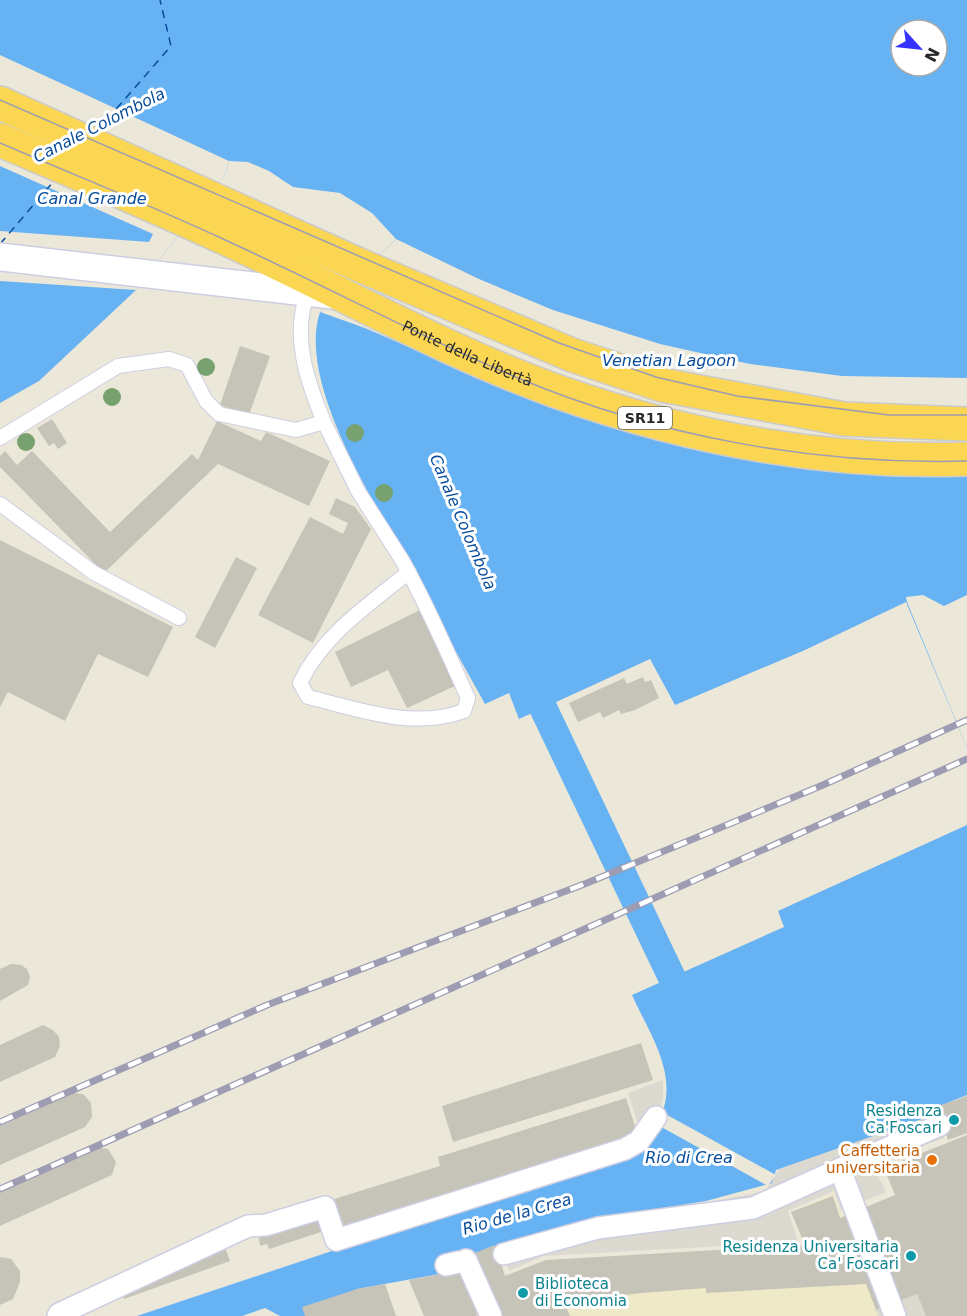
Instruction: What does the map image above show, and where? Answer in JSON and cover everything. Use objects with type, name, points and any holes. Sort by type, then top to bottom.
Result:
[{"type":"highway","name":"SR11","points":[[0,104],[357,264],[572,356],[662,385],[844,419],[967,424]]},
{"type":"highway","name":"Ponte della Libertà","points":[[0,140],[224,237],[343,296],[555,391],[683,429],[746,442],[832,456],[911,461],[967,459]]},
{"type":"street","points":[[0,257],[343,296]]},
{"type":"street","points":[[58,1316],[248,1226],[266,1225],[324,1207],[336,1240],[625,1149],[639,1141],[656,1117]]},
{"type":"street","points":[[504,1254],[598,1228],[753,1208],[777,1186],[840,1168],[940,1125]]},
{"type":"street","points":[[840,1168],[895,1316]]},
{"type":"street","points":[[457,1263],[491,1316]]},
{"type":"lane","points":[[308,292],[302,311],[301,338],[307,378],[324,422],[358,490],[409,572],[468,698],[464,711],[452,716],[403,719],[308,697],[300,683],[306,669],[327,643],[355,616],[409,572]]},
{"type":"lane","points":[[0,438],[118,366],[169,359],[187,365],[206,401],[219,414],[296,430],[324,422]]},
{"type":"lane","points":[[0,504],[94,573],[179,618]]},
{"type":"shaded area","points":[[663,1080],[663,1100],[655,1119],[642,1136],[628,1093]]},
{"type":"shaded area","points":[[936,1114],[944,1138],[872,1164],[886,1192],[841,1210],[834,1191],[788,1211],[798,1242],[543,1256],[509,1271],[501,1244],[765,1191],[779,1169]]},
{"type":"shaded area","points":[[833,1194],[878,1316],[496,1316],[483,1284],[546,1260],[804,1245],[791,1212]]},
{"type":"shaded area","points":[[917,1294],[926,1316],[878,1316],[876,1310]]},
{"type":"water","name":"Venetian Lagoon","points":[[0,0],[967,0],[967,748],[906,602],[805,650],[675,705],[650,659],[519,719],[509,693],[485,704],[358,473],[328,405],[319,372],[316,340],[320,312],[396,239],[372,213],[340,193],[293,187],[269,171],[248,162],[229,161],[225,175],[136,290],[39,381],[0,403]]},
{"type":"water","points":[[967,825],[967,1095],[937,1107],[936,1114],[776,1170],[772,1183],[706,1201],[576,1222],[472,1254],[445,1273],[357,1289],[305,1316],[280,1316],[265,1308],[242,1316],[137,1316],[443,1214],[661,1116],[666,1100],[664,1069],[660,1054],[632,995],[784,927],[778,911]]},
{"type":"pier","name":"Canal Grande","points":[[0,55],[229,161],[225,175],[136,290],[0,281],[0,231],[149,242],[153,234],[0,166]]},
{"type":"pier","points":[[396,239],[479,279],[553,310],[660,344],[750,364],[842,376],[967,378],[967,475],[487,381],[365,328],[320,312]]},
{"type":"pier","points":[[923,595],[944,606],[967,595],[967,748],[907,602],[906,597]]},
{"type":"pier","points":[[660,1111],[776,1175],[768,1186],[654,1123]]},
{"type":"building","points":[[240,346],[270,356],[249,415],[220,405]]},
{"type":"building","points":[[52,419],[67,443],[58,449],[54,443],[49,446],[37,428]]},
{"type":"building","points":[[217,421],[261,441],[266,432],[330,461],[309,506],[218,464],[104,573],[0,467],[0,456],[5,451],[17,465],[32,451],[110,532],[192,454],[198,460]]},
{"type":"building","points":[[336,498],[355,507],[371,529],[313,643],[258,615],[310,517],[343,534],[348,523],[329,514]]},
{"type":"building","points":[[0,540],[173,627],[148,677],[98,654],[65,721],[8,692],[0,707]]},
{"type":"building","points":[[236,557],[257,568],[215,648],[195,637]]},
{"type":"building","points":[[420,610],[455,686],[407,708],[388,670],[351,687],[335,652]]},
{"type":"building","points":[[643,677],[645,682],[651,680],[659,698],[635,710],[621,714],[619,710],[603,718],[600,712],[578,722],[569,703],[624,678],[627,684]]},
{"type":"building","points":[[11,964],[21,965],[27,969],[30,977],[28,985],[0,1001],[0,969]]},
{"type":"building","points":[[43,1025],[53,1030],[59,1037],[60,1046],[55,1057],[0,1082],[0,1045]]},
{"type":"building","points":[[641,1043],[653,1080],[453,1142],[442,1106]]},
{"type":"building","points":[[73,1093],[83,1094],[91,1103],[92,1117],[85,1127],[0,1165],[0,1126]]},
{"type":"building","name":"Residenza Ca'Foscari","points":[[967,1096],[967,1133],[948,1140],[936,1107]]},
{"type":"building","points":[[626,1098],[639,1139],[338,1234],[328,1201],[440,1166],[438,1157]]},
{"type":"building","points":[[967,1135],[967,1316],[926,1316],[917,1294],[876,1310],[866,1284],[706,1293],[706,1288],[642,1293],[564,1302],[570,1316],[496,1316],[472,1254],[495,1245],[505,1276],[546,1260],[805,1245],[791,1212],[833,1196],[840,1218],[895,1195],[884,1168]]},
{"type":"building","points":[[95,1147],[108,1149],[116,1162],[112,1175],[0,1226],[0,1189]]},
{"type":"building","points":[[324,1211],[330,1229],[269,1249],[267,1244],[260,1246],[259,1238]]},
{"type":"building","points":[[223,1242],[230,1261],[124,1299],[120,1289]]},
{"type":"building","points":[[0,1257],[11,1259],[20,1271],[20,1282],[13,1299],[0,1305]]},
{"type":"building","points":[[466,1269],[484,1313],[475,1316],[424,1316],[409,1280]]},
{"type":"building","points":[[385,1284],[396,1316],[305,1316],[302,1307],[357,1289]]},
{"type":"waterway","name":"Canale Colombola","points":[[526,672],[685,1005],[692,1009]]},
{"type":"ferry route","points":[[98,130],[171,46],[160,0]]},
{"type":"ferry route","points":[[0,244],[54,181]]},
{"type":"tunnel","points":[[940,1125],[967,1114]]},
{"type":"tram line","points":[[0,100],[559,343],[656,377],[737,396],[889,415],[967,415]]},
{"type":"tram line","points":[[0,143],[195,226],[444,345],[572,399],[682,431],[795,452],[910,461],[967,461]]},
{"type":"railway","points":[[0,1122],[267,1005],[587,883],[823,785],[967,720]]},
{"type":"railway","points":[[0,1189],[967,759]]},
{"type":"place","name":"Residenza Ca'Foscari","points":[[954,1120]]},
{"type":"place","name":"Caffetteria universitaria","points":[[932,1160]]},
{"type":"place","name":"Residenza Universitaria Ca' Foscari","points":[[911,1256]]},
{"type":"place","name":"Biblioteca di Economia","points":[[523,1293]]},
{"type":"water label","name":"Rio di Crea","points":[[689,1157]]},
{"type":"water label","name":"Rio de la Crea","points":[[517,1214]]}]
